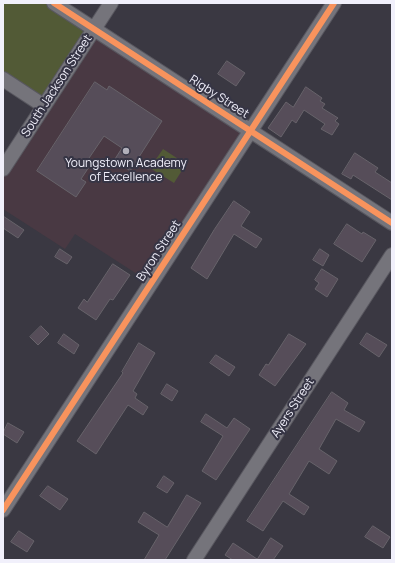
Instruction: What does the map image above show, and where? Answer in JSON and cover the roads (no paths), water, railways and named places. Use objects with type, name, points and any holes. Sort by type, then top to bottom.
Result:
[{"type":"street","name":"Rigby Street","points":[[54,3],[392,223]]},
{"type":"street","name":"South Jackson Street","points":[[3,169],[111,3]]},
{"type":"street","name":"Byron Street","points":[[3,510],[334,3]]},
{"type":"street","points":[[3,79],[44,106]]},
{"type":"street","name":"Ayers Street","points":[[194,560],[392,255]]},
{"type":"place","name":"Youngstown Academy of Excellence","points":[[126,151]]}]
